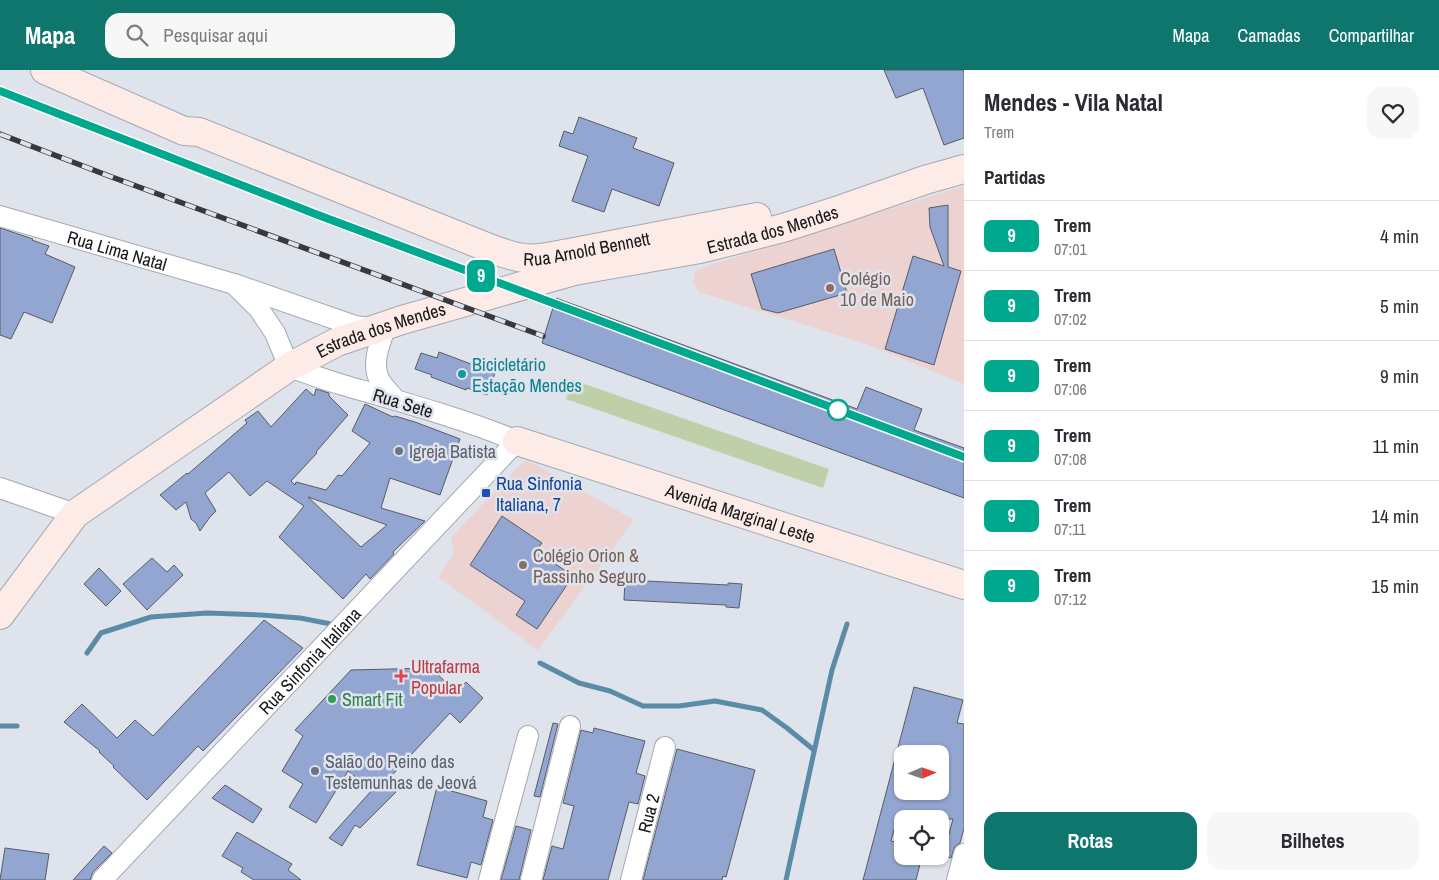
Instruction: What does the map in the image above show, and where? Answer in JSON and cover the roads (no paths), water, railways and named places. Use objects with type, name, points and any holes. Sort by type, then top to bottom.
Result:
[{"type":"street","name":"Rua Arnold Bennett","points":[[45,70],[184,131],[199,132],[489,248],[526,259],[569,253],[888,192]]},
{"type":"street","name":"Rua Arnold Bennett","points":[[184,131],[193,145],[496,268],[510,280],[508,289]]},
{"type":"street","name":"Estrada dos Mendes","points":[[0,615],[75,514],[289,367],[337,342],[381,327],[574,271],[700,249],[782,228],[925,180],[964,170]]},
{"type":"street","name":"Rua Lima Natal","points":[[0,216],[234,284],[355,326],[381,327]]},
{"type":"street","name":"Rua Lima Natal","points":[[234,284],[259,309],[276,333],[289,367]]},
{"type":"street","points":[[381,327],[376,371],[378,378],[396,400]]},
{"type":"street","name":"Rua Sete","points":[[289,367],[492,431],[517,441]]},
{"type":"street","name":"Avenida Marginal Leste","points":[[517,441],[964,585]]},
{"type":"street","name":"Rua Sinfonia Italiana","points":[[102,880],[517,441]]},
{"type":"street","points":[[0,488],[75,514]]},
{"type":"street","points":[[531,880],[570,726]]},
{"type":"street","points":[[490,880],[528,736]]},
{"type":"street","name":"Rua 2","points":[[631,880],[665,747]]},
{"type":"street","points":[[957,880],[964,854]]},
{"type":"waterway","points":[[87,653],[101,633],[151,617],[207,613],[261,615],[300,618],[331,624]]},
{"type":"waterway","points":[[786,880],[832,670],[847,624]]},
{"type":"waterway","points":[[540,663],[579,683],[610,691],[643,706],[679,706],[715,701],[762,710],[814,750]]},
{"type":"waterway","points":[[0,726],[17,726]]},
{"type":"railway","points":[[0,91],[553,304]]},
{"type":"railway","points":[[0,134],[543,336]]},
{"type":"train","name":"9","points":[[0,91],[318,215],[964,457]]},
{"type":"place","name":"Colégio 10 de Maio","points":[[830,288]]},
{"type":"place","name":"Bicicletário Estação Mendes","points":[[462,374]]},
{"type":"place","name":"Igreja Batista","points":[[399,451]]},
{"type":"place","name":"Rua Sinfonia Italiana, 7","points":[[486,493]]},
{"type":"place","name":"Colégio Orion & Passinho Seguro","points":[[523,565]]},
{"type":"place","name":"Ultrafarma Popular","points":[[401,676]]},
{"type":"place","name":"Smart Fit","points":[[332,699]]},
{"type":"place","name":"Salão do Reino das Testemunhas de Jeová","points":[[315,771]]}]
